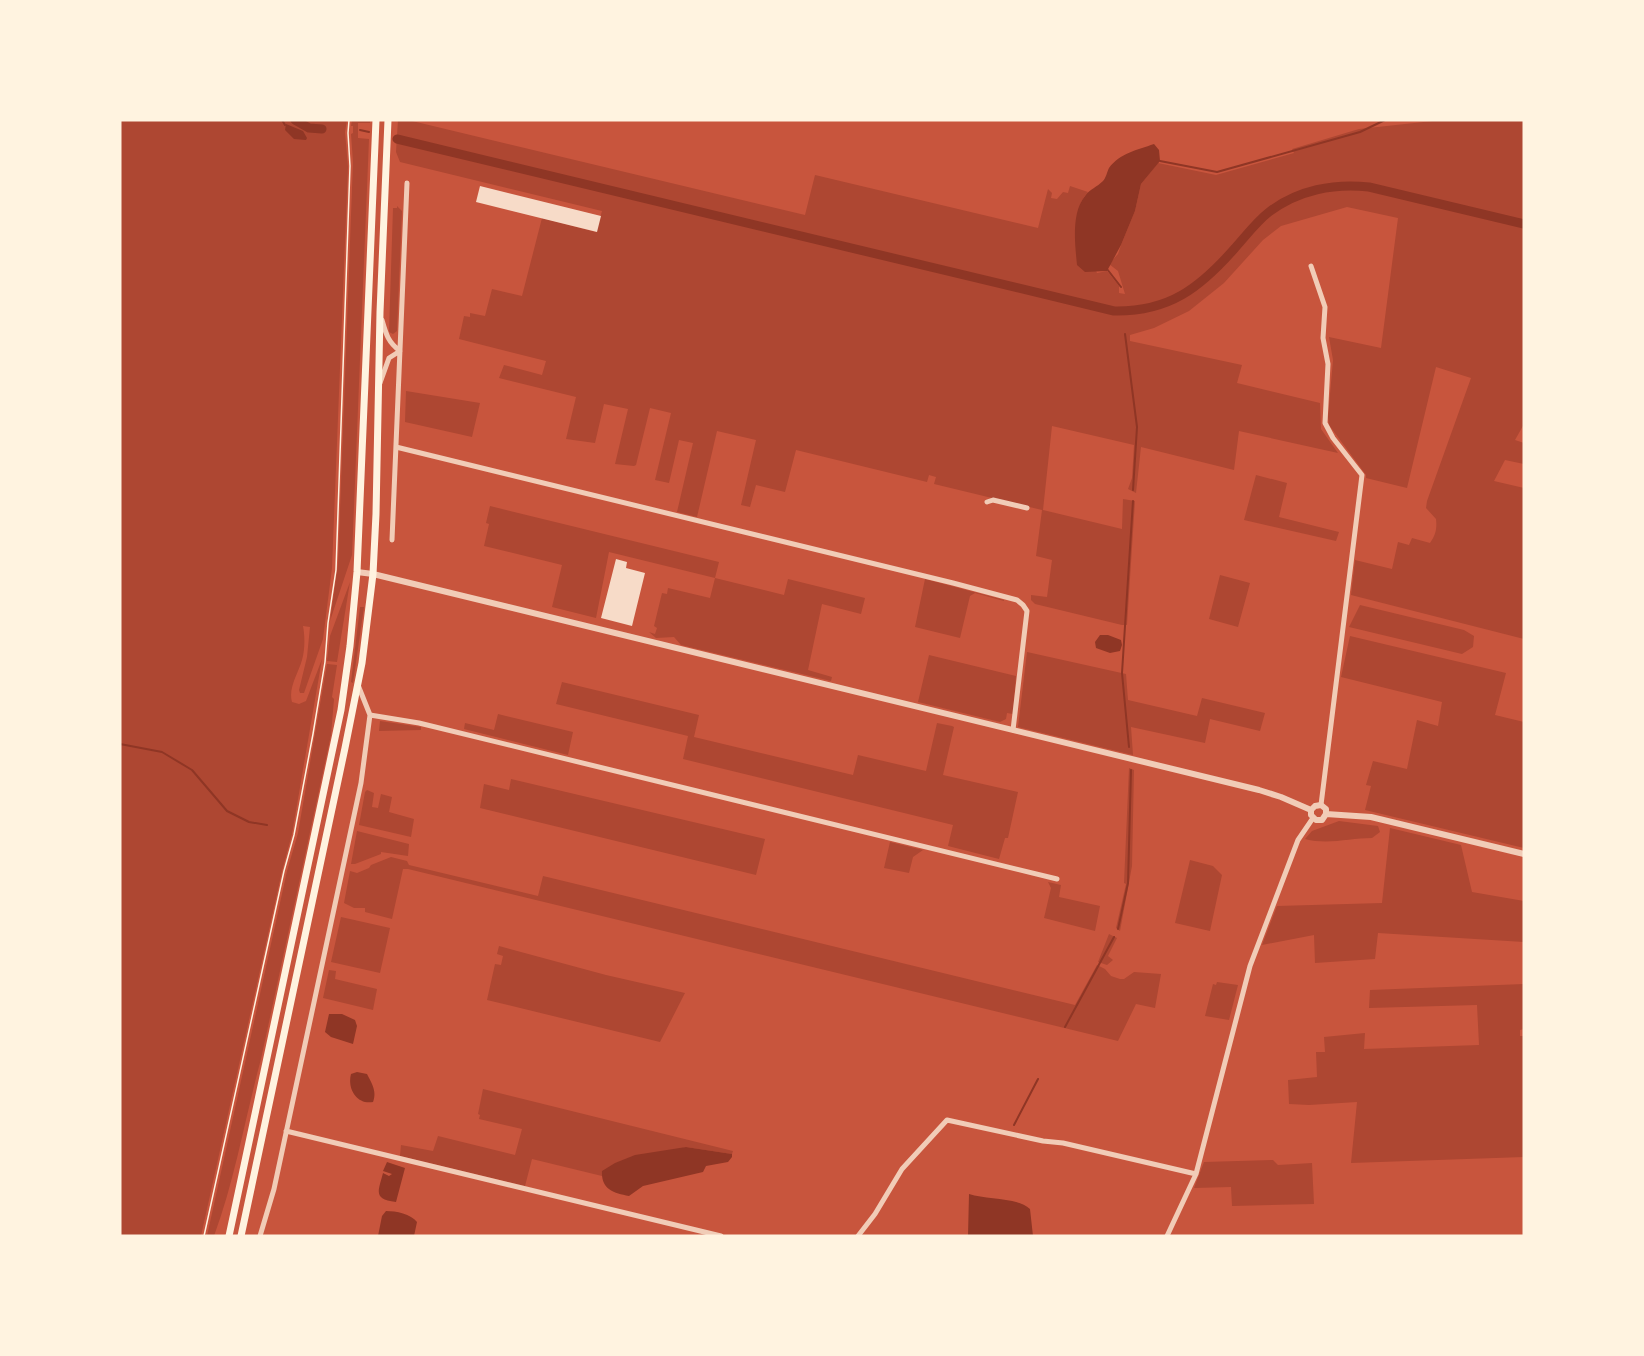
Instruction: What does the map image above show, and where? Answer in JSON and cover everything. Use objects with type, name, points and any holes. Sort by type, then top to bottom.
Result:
[{"type":"main road","points":[[229,1236],[339,720],[350,646],[357,572],[376,120]]},
{"type":"main road","points":[[241,1236],[358,685],[373,574],[388,120]]},
{"type":"street","points":[[392,540],[407,183]]},
{"type":"street","points":[[1311,266],[1325,307],[1323,338],[1328,364],[1324,423],[1362,475],[1321,805]]},
{"type":"street","points":[[380,312],[387,338],[400,351]]},
{"type":"street","points":[[379,387],[389,358],[400,351]]},
{"type":"street","points":[[396,447],[1017,600],[1027,611],[1013,730]]},
{"type":"street","points":[[987,501],[993,500],[1027,508]]},
{"type":"street","points":[[357,572],[373,574],[1260,790],[1311,810]]},
{"type":"street","points":[[260,1236],[274,1189],[361,783],[370,715],[358,685]]},
{"type":"street","points":[[370,715],[428,725],[1057,879]]},
{"type":"street","points":[[1311,810],[1321,805],[1326,809],[1322,820],[1313,818]]},
{"type":"street","points":[[1167,1236],[1196,1174],[1256,947],[1298,840],[1313,818],[1311,810]]},
{"type":"street","points":[[1326,813],[1371,817],[1524,854]]},
{"type":"street","points":[[858,1236],[875,1214],[902,1169],[947,1120],[1043,1141],[1063,1143],[1196,1174]]},
{"type":"street","points":[[286,1131],[721,1236]]},
{"type":"path","points":[[204,1236],[284,871],[294,835],[325,662],[336,570],[339,507],[350,177],[349,120]]},
{"type":"shaded area","points":[[120,120],[347,120],[345,132],[348,167],[332,568],[323,639],[304,693],[300,693],[310,627],[303,626],[304,652],[292,686],[292,702],[299,704],[306,701],[322,659],[292,834],[201,1236],[120,1236]]},
{"type":"shaded area","points":[[352,120],[370,120],[370,123],[358,123],[358,138],[369,139],[352,555],[330,621],[338,564],[353,162]]},
{"type":"shaded area","points":[[398,120],[408,120],[805,215],[815,175],[1038,228],[1048,189],[1052,193],[1051,198],[1057,199],[1063,192],[1068,193],[1070,186],[1088,192],[1082,201],[1078,221],[1097,273],[1107,271],[1119,286],[1119,293],[1125,294],[1118,271],[1109,264],[1118,254],[1135,211],[1141,184],[1158,163],[1216,175],[1294,153],[1292,149],[1359,129],[1442,120],[1524,120],[1524,424],[1515,440],[1524,443],[1524,464],[1505,460],[1494,481],[1524,488],[1524,639],[1351,595],[1355,560],[1392,569],[1398,542],[1409,545],[1412,538],[1430,543],[1432,540],[1436,531],[1436,519],[1426,508],[1427,501],[1471,378],[1436,367],[1407,488],[1366,478],[1329,425],[1333,360],[1329,337],[1381,348],[1398,218],[1347,207],[1281,226],[1263,240],[1224,283],[1189,311],[1154,328],[1130,335],[1130,341],[1242,365],[1237,383],[1320,403],[1321,429],[1338,453],[1239,431],[1234,470],[1141,447],[1136,493],[1128,489],[1132,478],[1134,445],[1052,426],[1043,510],[1122,529],[1123,499],[1135,501],[1127,625],[1122,625],[1035,604],[1031,600],[1031,595],[1047,597],[1052,560],[1036,556],[1042,510],[934,484],[936,477],[929,475],[927,482],[796,450],[785,492],[756,485],[750,507],[741,505],[756,440],[717,431],[697,517],[677,512],[693,443],[679,440],[669,483],[655,480],[671,413],[650,408],[634,466],[615,464],[628,409],[604,404],[595,443],[566,439],[576,397],[499,378],[504,365],[542,375],[546,361],[459,339],[464,316],[470,317],[470,313],[485,316],[492,289],[522,296],[542,218],[596,232],[602,211],[400,162],[396,152]]},
{"type":"shaded area","points":[[286,124],[303,131],[306,140],[294,139],[285,130]]},
{"type":"shaded area","points":[[1154,144],[1159,150],[1160,161],[1141,184],[1135,211],[1107,271],[1085,272],[1077,265],[1075,248],[1076,220],[1081,203],[1087,194],[1103,181],[1113,163],[1129,153]]},
{"type":"shaded area","points":[[397,206],[402,211],[397,331],[393,334],[389,332],[393,208]]},
{"type":"shaded area","points":[[406,391],[480,403],[472,437],[405,422]]},
{"type":"shaded area","points":[[1256,475],[1287,483],[1279,517],[1339,532],[1336,541],[1244,520]]},
{"type":"shaded area","points":[[490,506],[719,562],[715,578],[609,552],[596,618],[552,607],[562,565],[484,546]]},
{"type":"shaded area","points":[[1220,575],[1250,583],[1238,627],[1209,619]]},
{"type":"shaded area","points":[[715,578],[784,595],[788,579],[865,598],[861,614],[822,604],[808,670],[832,677],[831,681],[681,645],[674,637],[656,638],[649,632],[655,634],[657,628],[654,626],[662,593],[667,594],[668,588],[710,598]]},
{"type":"shaded area","points":[[925,579],[1004,601],[975,593],[970,596],[960,638],[915,627]]},
{"type":"shaded area","points":[[350,582],[337,662],[327,661],[330,636]]},
{"type":"shaded area","points":[[1360,605],[1464,630],[1474,636],[1473,647],[1462,654],[1349,627]]},
{"type":"shaded area","points":[[360,607],[364,607],[353,683],[351,682]]},
{"type":"shaded area","points":[[1100,635],[1108,635],[1121,640],[1120,651],[1110,653],[1096,648],[1095,642]]},
{"type":"shaded area","points":[[1350,636],[1506,673],[1495,715],[1524,722],[1524,848],[1365,810],[1371,786],[1366,785],[1373,761],[1407,769],[1417,720],[1438,726],[1442,702],[1341,677]]},
{"type":"shaded area","points":[[1027,652],[1126,674],[1128,700],[1197,716],[1202,698],[1265,713],[1260,731],[1210,719],[1205,743],[1131,727],[1133,755],[1018,727]]},
{"type":"shaded area","points":[[929,655],[1016,676],[1013,714],[1007,713],[1006,719],[1000,722],[918,702]]},
{"type":"shaded area","points":[[327,664],[337,665],[332,697],[334,699],[331,735],[261,1059],[234,1171],[214,1236],[207,1236],[287,871],[298,833]]},
{"type":"shaded area","points":[[562,682],[699,715],[694,737],[853,775],[858,755],[926,771],[937,723],[952,726],[954,727],[943,775],[1018,792],[1008,838],[1005,838],[999,859],[948,846],[953,825],[683,759],[688,736],[556,704]]},
{"type":"shaded area","points":[[498,714],[573,732],[568,755],[464,729],[465,723],[494,730]]},
{"type":"shaded area","points":[[380,721],[421,727],[421,730],[379,731]]},
{"type":"shaded area","points":[[1129,768],[1134,770],[1132,866],[1120,931],[1116,928],[1126,884],[1124,883]]},
{"type":"shaded area","points":[[511,779],[765,839],[756,875],[480,808],[484,784],[509,790]]},
{"type":"shaded area","points":[[367,790],[374,793],[372,807],[378,808],[381,794],[392,797],[389,812],[414,819],[411,837],[359,825]]},
{"type":"shaded area","points":[[1339,821],[1378,826],[1380,832],[1372,838],[1331,841],[1305,839],[1312,831]]},
{"type":"shaded area","points":[[1390,828],[1461,845],[1472,892],[1524,901],[1524,942],[1378,933],[1375,959],[1315,963],[1314,935],[1262,945],[1277,906],[1382,903]]},
{"type":"shaded area","points":[[357,831],[409,844],[408,856],[381,852],[381,854],[351,864]]},
{"type":"shaded area","points":[[890,842],[923,850],[913,857],[909,873],[884,868]]},
{"type":"shaded area","points":[[391,857],[407,861],[409,865],[538,896],[543,876],[1075,1005],[1097,965],[1111,976],[1120,979],[1134,972],[1161,974],[1155,1008],[1136,1004],[1118,1041],[408,869],[403,869],[392,919],[365,912],[365,908],[354,908],[344,903],[350,871],[357,873]]},
{"type":"shaded area","points":[[1190,860],[1213,866],[1222,875],[1210,931],[1175,923]]},
{"type":"shaded area","points":[[1048,882],[1061,885],[1059,897],[1100,906],[1095,931],[1044,918],[1051,888]]},
{"type":"shaded area","points":[[341,917],[390,928],[380,973],[331,962]]},
{"type":"shaded area","points":[[1109,934],[1117,938],[1108,956],[1113,960],[1107,965],[1098,962]]},
{"type":"shaded area","points":[[499,946],[606,975],[685,993],[660,1042],[487,1000],[495,964],[501,965],[503,956],[497,954]]},
{"type":"shaded area","points":[[329,970],[336,971],[335,979],[377,989],[373,1010],[323,998]]},
{"type":"shaded area","points":[[1217,982],[1238,985],[1229,1020],[1205,1016],[1213,984],[1216,985]]},
{"type":"shaded area","points":[[1524,984],[1524,1029],[1520,1030],[1520,1036],[1524,1036],[1524,1157],[1351,1163],[1357,1102],[1289,1104],[1288,1080],[1317,1077],[1316,1052],[1325,1052],[1324,1037],[1365,1033],[1364,1049],[1479,1045],[1477,1005],[1369,1008],[1370,990]]},
{"type":"shaded area","points":[[329,1014],[342,1014],[355,1020],[357,1026],[353,1044],[331,1037],[325,1032]]},
{"type":"shaded area","points":[[357,1072],[367,1074],[374,1091],[373,1102],[362,1101],[354,1095],[350,1080],[351,1074]]},
{"type":"shaded area","points":[[483,1089],[733,1151],[732,1154],[686,1147],[603,1171],[602,1176],[532,1159],[525,1186],[400,1156],[401,1145],[433,1151],[438,1136],[515,1155],[522,1129],[479,1119]]},
{"type":"shaded area","points":[[686,1147],[732,1154],[732,1157],[728,1162],[706,1166],[703,1172],[643,1186],[629,1196],[613,1192],[606,1186],[602,1177],[602,1171],[635,1155]]},
{"type":"shaded area","points":[[1273,1160],[1278,1165],[1312,1163],[1314,1204],[1232,1206],[1231,1187],[1194,1188],[1204,1162]]},
{"type":"shaded area","points":[[387,1162],[405,1168],[396,1202],[384,1199],[379,1194],[383,1173],[389,1176],[392,1174],[383,1171]]},
{"type":"shaded area","points":[[969,1194],[1024,1205],[1030,1209],[1033,1236],[968,1236]]},
{"type":"shaded area","points":[[386,1211],[414,1219],[417,1222],[414,1236],[378,1236],[382,1216]]},
{"type":"building","points":[[480,186],[601,216],[597,232],[476,202]]},
{"type":"building","points":[[616,559],[627,562],[626,568],[645,573],[632,626],[601,618]]},
{"type":"waterway","points":[[282,120],[285,125]]},
{"type":"waterway","points":[[295,120],[309,128],[322,129]]},
{"type":"waterway","points":[[1160,161],[1217,172],[1360,132],[1385,120]]},
{"type":"waterway","points":[[360,130],[369,132]]},
{"type":"waterway","points":[[397,139],[1114,311],[1151,307],[1182,295],[1209,275],[1269,212],[1304,193],[1330,187],[1369,187],[1524,224]]},
{"type":"waterway","points":[[1107,269],[1121,287]]},
{"type":"waterway","points":[[1125,334],[1137,427],[1133,490]]},
{"type":"waterway","points":[[1129,747],[1122,673],[1133,501]]},
{"type":"waterway","points":[[120,744],[162,752],[192,770],[227,811],[249,822],[267,825]]},
{"type":"waterway","points":[[1118,929],[1128,883],[1131,770]]},
{"type":"waterway","points":[[1065,1027],[1114,937]]},
{"type":"waterway","points":[[1014,1125],[1038,1079]]}]
